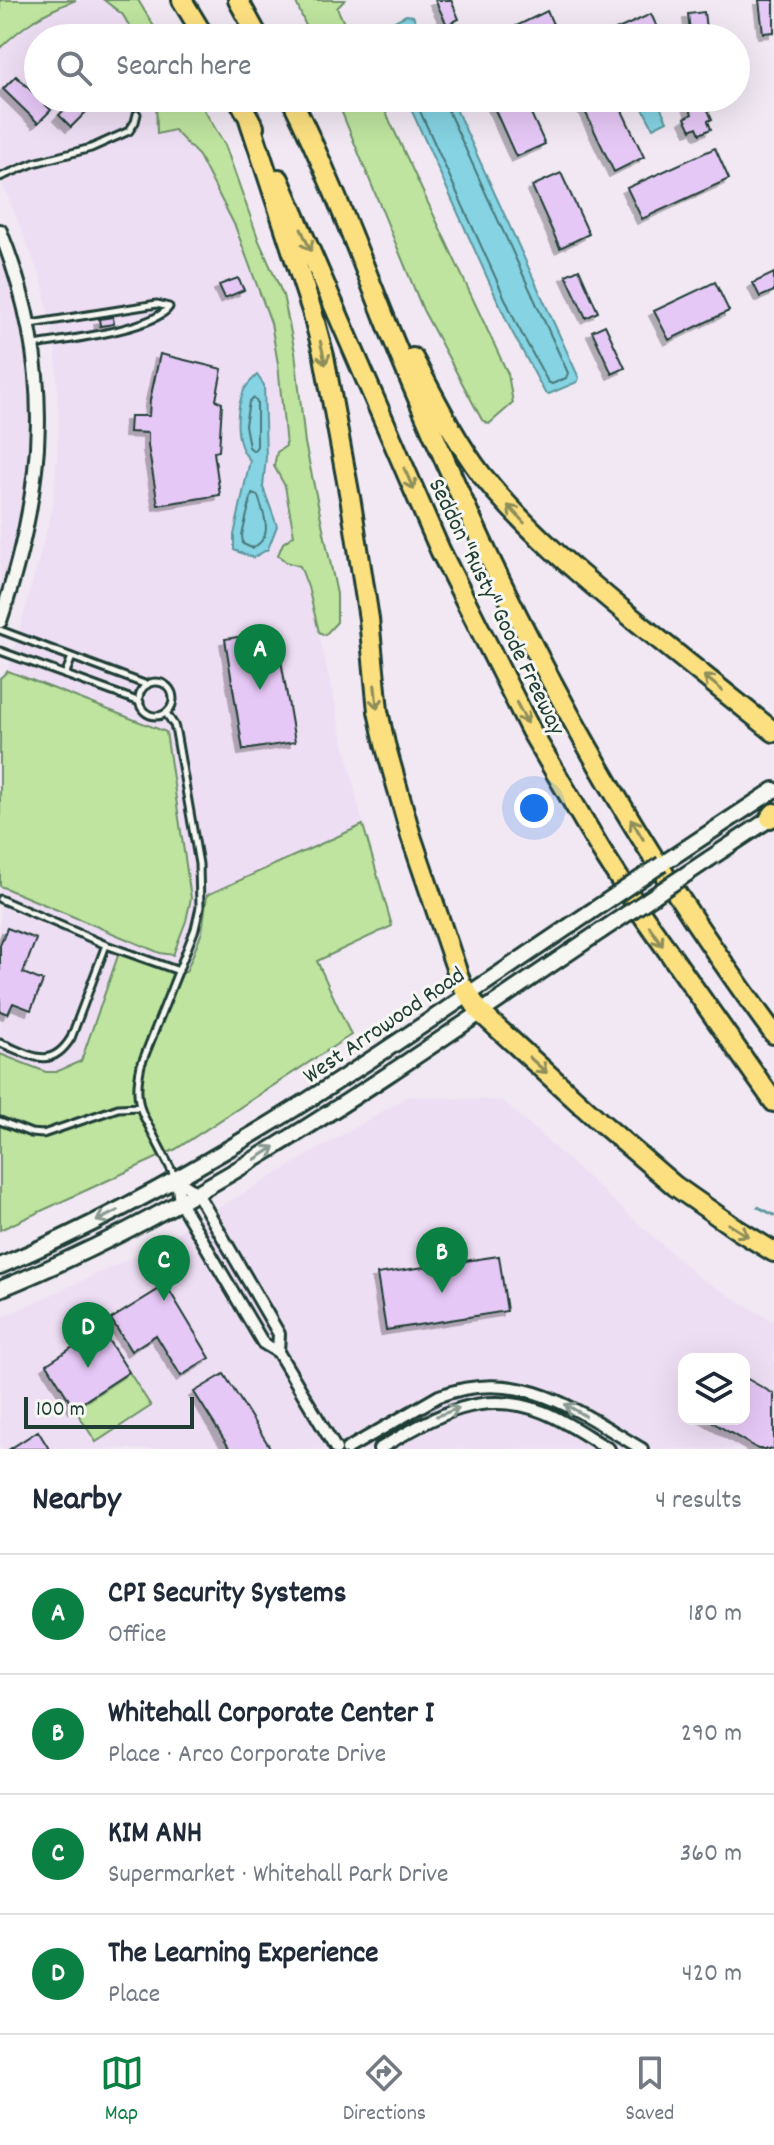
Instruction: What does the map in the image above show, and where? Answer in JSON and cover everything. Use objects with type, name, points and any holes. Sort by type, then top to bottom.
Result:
[{"type":"highway","points":[[182,0],[197,24]]},
{"type":"highway","points":[[238,0],[251,24]]},
{"type":"highway","name":"Seddon \"Rusty\" Goode Freeway","points":[[245,112],[283,187],[440,550],[531,731],[644,917],[774,1102]]},
{"type":"highway","name":"Seddon \"Rusty\" Goode Freeway","points":[[298,112],[383,315],[506,593],[575,723],[644,840],[700,929],[774,1034]]},
{"type":"highway","points":[[249,119],[324,356],[351,503],[385,744],[411,836],[461,983],[480,1012],[598,1120],[675,1186],[774,1252]]},
{"type":"highway","points":[[359,252],[449,425],[503,501],[568,565],[774,732]]},
{"type":"main road","name":"West Arrowood Road","points":[[0,1266],[177,1180],[297,1108],[774,790]]},
{"type":"main road","name":"West Arrowood Road","points":[[0,1289],[180,1202],[311,1125],[773,816]]},
{"type":"street","points":[[0,231],[30,324],[39,398],[36,479],[21,552],[0,621]]},
{"type":"street","points":[[177,1180],[197,1193],[279,1334],[278,1352]]},
{"type":"street","points":[[177,1180],[180,1202],[263,1343],[278,1352],[336,1449]]},
{"type":"street","points":[[347,1449],[439,1396],[455,1390],[482,1387],[530,1390],[547,1396],[642,1449]]},
{"type":"street","points":[[379,1449],[435,1417],[458,1408],[501,1404],[543,1412],[609,1449]]},
{"type":"lane","points":[[0,177],[34,163],[91,148],[129,131],[137,114]]},
{"type":"lane","points":[[30,324],[157,304],[169,307],[160,316],[129,328],[33,345]]},
{"type":"lane","points":[[0,630],[147,685]]},
{"type":"lane","points":[[0,651],[140,702]]},
{"type":"lane","points":[[65,675],[72,657]]},
{"type":"lane","points":[[163,684],[171,691],[173,702],[166,713],[152,715],[143,710],[140,694],[147,685],[163,684]]},
{"type":"lane","points":[[166,713],[176,732],[201,886],[198,919],[141,1065],[138,1086],[140,1107],[177,1180]]},
{"type":"lane","points":[[0,899],[106,945],[179,971]]},
{"type":"lane","points":[[0,1043],[40,1058],[52,1057],[63,1051],[71,1038],[106,945]]},
{"type":"lane","points":[[0,1121],[31,1133],[43,1134],[118,1108],[140,1107]]},
{"type":"shaded area","points":[[76,0],[104,0],[123,15],[128,24],[29,24],[47,11]]},
{"type":"shaded area","points":[[24,27],[24,112],[158,112],[199,156],[235,226],[272,323],[286,447],[274,466],[285,486],[294,535],[286,562],[300,566],[308,587],[363,825],[208,895],[202,932],[186,972],[119,953],[81,1061],[56,1072],[46,1072],[0,1054],[0,886],[160,953],[166,732],[8,671],[53,507],[59,427],[56,353],[41,278],[0,178],[0,48]]},
{"type":"shaded area","points":[[0,248],[16,285],[34,393],[30,478],[17,552],[0,600]]},
{"type":"shaded area","points":[[408,1096],[503,1101],[697,1276],[774,1322],[774,1449],[0,1449],[0,1318],[117,1265]]},
{"type":"green space","points":[[0,0],[76,0],[24,24],[24,28],[0,48]]},
{"type":"green space","points":[[104,0],[138,0],[153,24],[128,24],[123,15]]},
{"type":"green space","points":[[295,0],[345,0],[337,8],[344,24],[305,24]]},
{"type":"green space","points":[[156,112],[205,112],[225,145],[259,241],[283,295],[295,352],[305,443],[337,594],[337,622],[325,635],[319,632],[300,566],[286,562],[278,555],[283,543],[294,535],[285,486],[274,466],[277,452],[286,446],[271,323],[235,226],[199,156],[174,130],[157,134]]},
{"type":"green space","points":[[342,112],[386,112],[508,374],[513,403],[489,424],[482,420],[423,310]]},
{"type":"green space","points":[[8,671],[166,732],[191,898],[173,955],[160,953],[0,886],[0,678]]},
{"type":"green space","points":[[363,825],[392,926],[317,961],[351,1035],[176,1149],[0,1230],[0,1054],[46,1072],[56,1072],[81,1061],[119,953],[186,972],[202,932],[207,895]]},
{"type":"green space","points":[[129,1372],[151,1406],[96,1442],[74,1408]]},
{"type":"water","points":[[406,15],[413,16],[417,24],[389,24]]},
{"type":"water","points":[[412,112],[457,112],[579,378],[577,382],[545,393],[510,328]]},
{"type":"water","points":[[645,112],[663,112],[667,121],[653,128]]},
{"type":"water","points":[[257,375],[264,385],[266,457],[263,487],[277,526],[268,549],[253,558],[234,550],[234,535],[250,460],[239,437],[239,408],[244,390]]},
{"type":"building","points":[[435,0],[451,0],[459,19],[447,24]]},
{"type":"building","points":[[759,0],[774,0],[774,32],[763,33]]},
{"type":"building","points":[[547,11],[553,24],[520,24]]},
{"type":"building","points":[[704,12],[705,24],[689,24],[688,14]]},
{"type":"building","points":[[651,14],[656,24],[629,24]]},
{"type":"building","points":[[16,76],[24,84],[24,109],[3,89]]},
{"type":"building","points":[[27,112],[49,112],[38,123]]},
{"type":"building","points":[[62,112],[86,112],[71,127],[59,115]]},
{"type":"building","points":[[496,112],[530,112],[545,144],[516,157]]},
{"type":"building","points":[[585,112],[623,112],[644,157],[614,172]]},
{"type":"building","points":[[709,112],[711,129],[700,134],[697,127],[691,130],[685,118]]},
{"type":"building","points":[[715,148],[729,179],[642,219],[627,188]]},
{"type":"building","points":[[561,173],[589,234],[560,248],[532,186]]},
{"type":"building","points":[[579,269],[598,312],[586,318],[566,275]]},
{"type":"building","points":[[774,273],[774,291],[760,297],[753,283]]},
{"type":"building","points":[[238,278],[244,290],[225,298],[219,285]]},
{"type":"building","points":[[715,282],[729,311],[669,340],[654,311]]},
{"type":"building","points":[[113,317],[114,324],[100,326],[99,319]]},
{"type":"building","points":[[605,325],[625,368],[612,374],[592,331]]},
{"type":"building","points":[[160,354],[222,369],[216,400],[222,403],[219,451],[214,452],[220,495],[158,505],[148,433],[129,432],[130,416],[149,416]]},
{"type":"building","points":[[276,631],[295,742],[243,750],[225,639]]},
{"type":"building","points":[[7,928],[36,939],[23,973],[43,981],[31,1010],[13,1003],[8,1014],[0,1011],[0,945]]},
{"type":"building","points":[[499,1256],[507,1311],[386,1330],[377,1274]]},
{"type":"building","points":[[166,1285],[210,1358],[181,1376],[156,1335],[131,1351],[111,1319]]},
{"type":"building","points":[[101,1329],[129,1372],[74,1408],[47,1364]]},
{"type":"building","points":[[224,1374],[271,1449],[230,1449],[194,1392]]},
{"type":"building","points":[[750,1380],[774,1394],[774,1449],[758,1449],[717,1425],[750,1425]]},
{"type":"building","points":[[38,1431],[49,1449],[10,1449]]},
{"type":"waterway","points":[[758,1207],[774,1215]]},
{"type":"place","name":"CPI Security Systems","points":[[260,690]]},
{"type":"place","name":"Whitehall Corporate Center I","points":[[442,1293]]},
{"type":"place","name":"KIM ANH","points":[[164,1301]]},
{"type":"place","name":"The Learning Experience","points":[[88,1368]]}]
